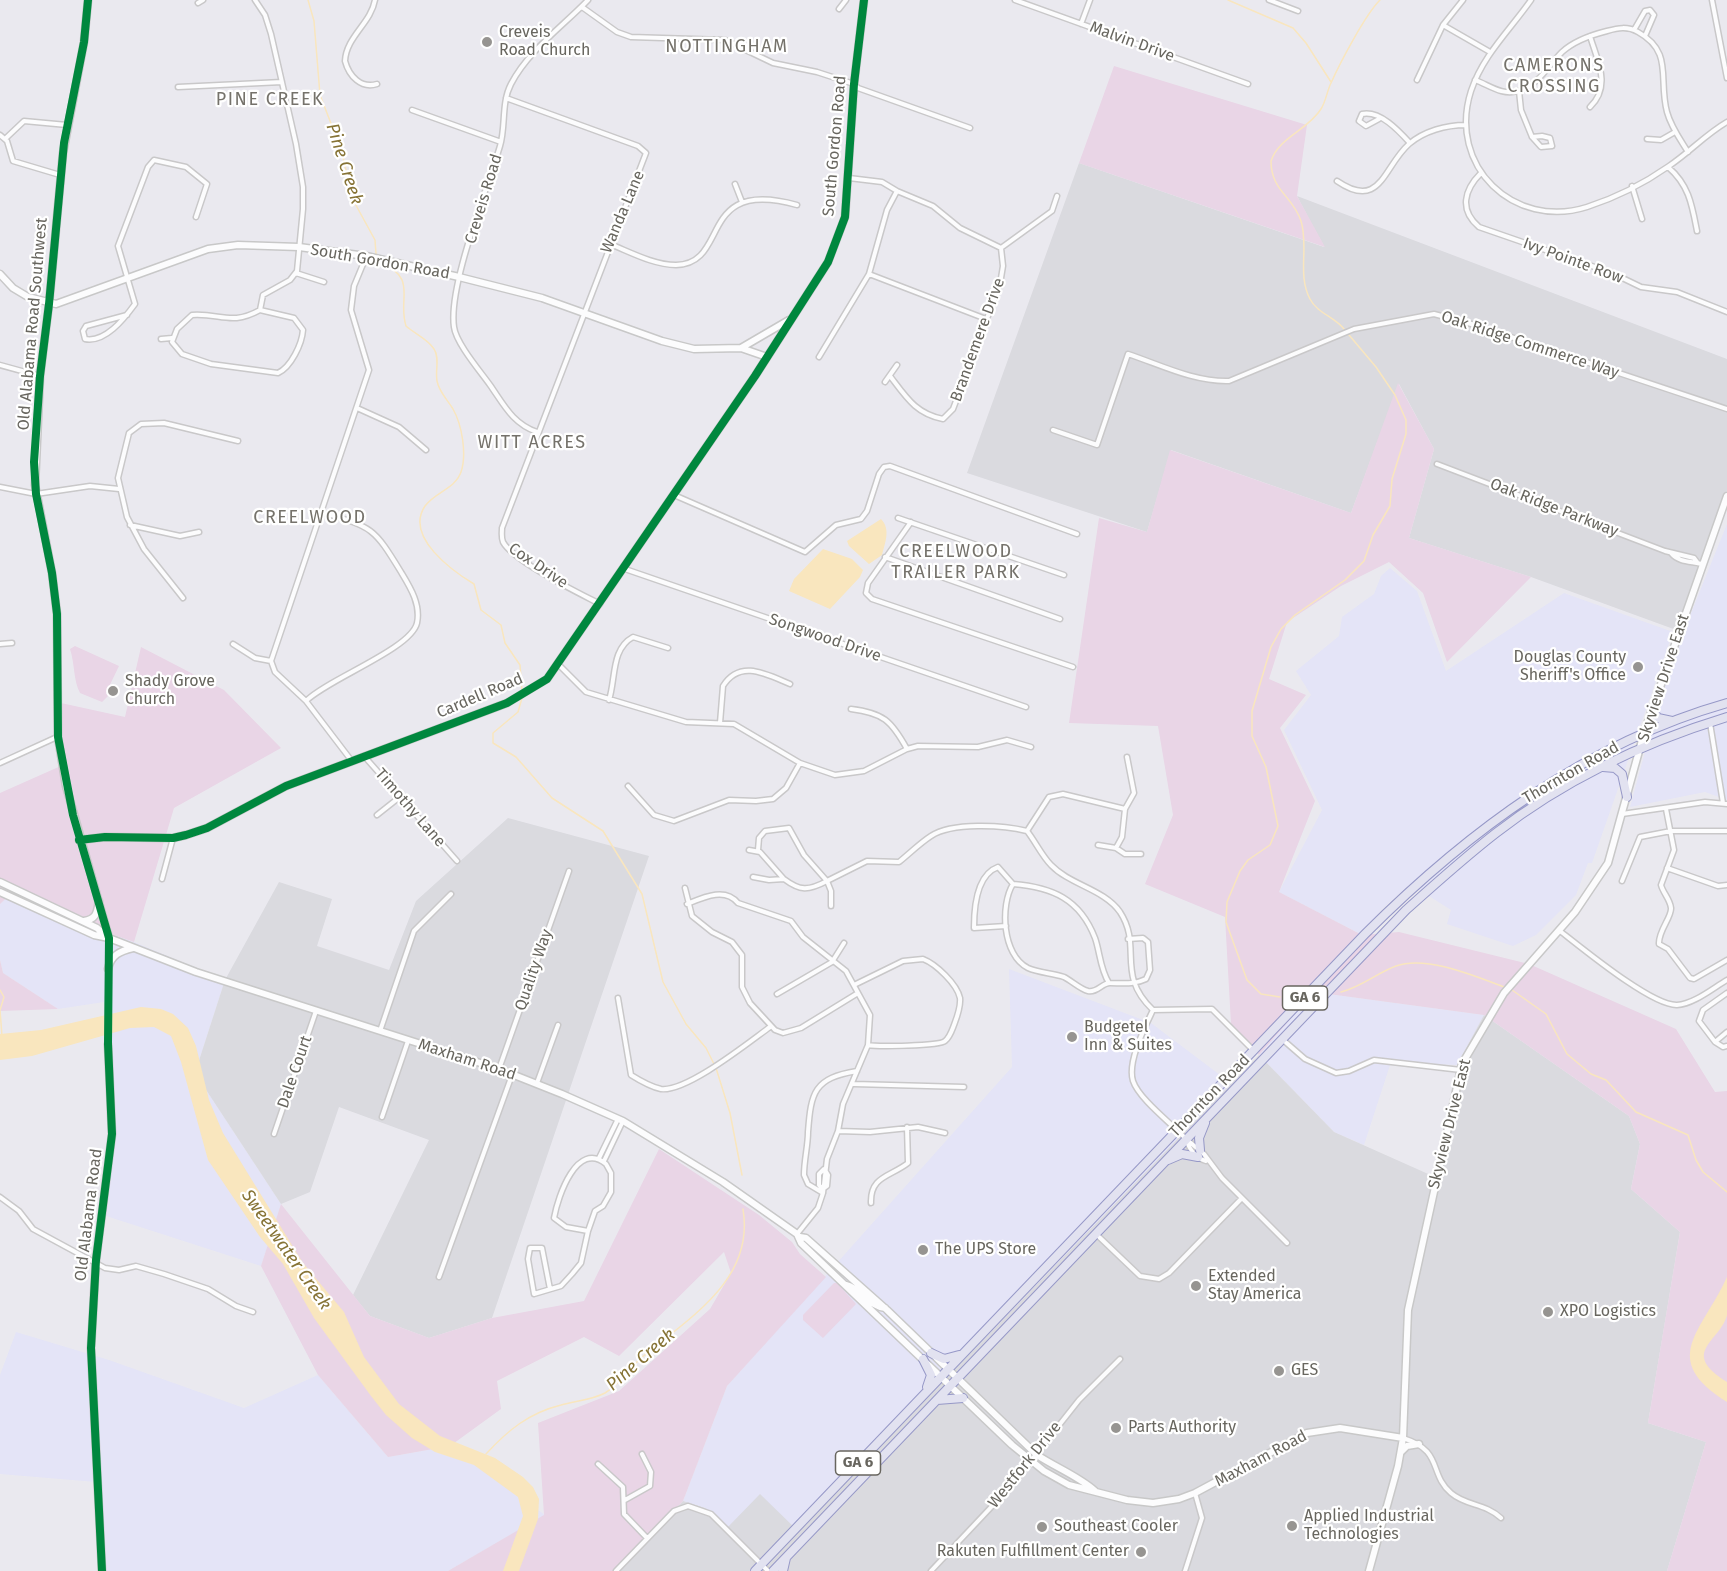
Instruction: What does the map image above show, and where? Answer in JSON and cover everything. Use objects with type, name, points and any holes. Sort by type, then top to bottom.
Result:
[{"type":"highway","name":"Thornton Road","points":[[755,1571],[1367,932],[1462,844],[1506,811],[1560,777],[1644,733],[1727,703]]},
{"type":"highway","points":[[1652,710],[1658,718],[1673,721]]},
{"type":"highway","name":"Thornton Road","points":[[770,1571],[787,1556],[1390,925],[1443,876],[1506,826],[1601,767],[1640,749],[1727,717]]},
{"type":"highway","points":[[1601,767],[1615,768],[1622,774],[1627,798]]},
{"type":"highway","points":[[1160,1166],[1182,1154],[1202,1156],[1198,1138],[1208,1115]]},
{"type":"highway","points":[[931,1353],[949,1360],[963,1353]]},
{"type":"highway","points":[[922,1396],[931,1375],[923,1359]]},
{"type":"highway","points":[[935,1401],[963,1398]]},
{"type":"highway","points":[[783,1571],[787,1556]]},
{"type":"street","name":"Old Alabama Road Southwest","points":[[88,0],[87,24],[67,125],[61,175],[40,376],[34,462],[36,494],[52,573],[57,614],[58,737],[66,786],[109,938],[108,969]]},
{"type":"street","points":[[255,0],[265,15],[296,144],[303,187],[296,273],[288,282],[263,295],[260,310]]},
{"type":"street","points":[[375,0],[368,17],[350,43],[345,61],[348,71],[359,82],[377,84]]},
{"type":"street","name":"Creveis Road","points":[[537,432],[523,427],[513,419],[457,336],[454,328],[454,311],[459,277],[501,142],[506,98],[511,82],[588,0]]},
{"type":"street","points":[[839,9],[846,0]]},
{"type":"street","name":"South Gordon Road","points":[[792,318],[819,279],[837,244],[845,217],[854,84],[864,0]]},
{"type":"street","name":"Malvin Drive","points":[[1015,0],[1248,84]]},
{"type":"street","points":[[1081,24],[1090,0]]},
{"type":"street","points":[[1417,80],[1443,25],[1463,0]]},
{"type":"street","points":[[1531,0],[1490,52],[1475,80],[1468,102],[1466,125],[1470,148],[1481,173],[1509,199],[1528,208],[1547,212],[1562,213],[1589,206],[1668,167],[1727,122]]},
{"type":"street","points":[[1712,0],[1727,78]]},
{"type":"street","points":[[1273,1],[1298,10]]},
{"type":"street","points":[[582,7],[611,28],[631,37],[725,40],[773,63],[817,72],[854,84],[877,95],[970,128]]},
{"type":"street","points":[[1634,30],[1645,11],[1650,10],[1653,19],[1645,36]]},
{"type":"street","points":[[1443,25],[1490,52]]},
{"type":"street","points":[[1475,80],[1499,91],[1519,91],[1539,79],[1566,49],[1590,36],[1616,28],[1634,30],[1655,45],[1662,58],[1665,106],[1675,132],[1688,152]]},
{"type":"street","points":[[1590,36],[1602,79],[1597,100],[1590,107]]},
{"type":"street","points":[[178,87],[282,82]]},
{"type":"street","points":[[1519,91],[1521,110],[1532,137],[1541,147],[1552,146],[1552,141],[1547,137],[1532,137]]},
{"type":"street","name":"Wanda Lane","points":[[506,98],[643,149],[646,158],[584,312]]},
{"type":"street","points":[[412,110],[501,142]]},
{"type":"street","points":[[1379,118],[1366,126],[1359,121],[1359,116],[1366,113],[1379,118],[1397,130],[1410,143]]},
{"type":"street","points":[[5,138],[24,121],[67,125]]},
{"type":"street","points":[[1337,181],[1362,193],[1382,181],[1410,143],[1443,127],[1466,125]]},
{"type":"street","points":[[1647,139],[1661,140],[1675,132]]},
{"type":"street","points":[[0,135],[5,138],[9,156],[15,162],[61,175]]},
{"type":"street","points":[[127,315],[86,326],[83,332],[85,339],[92,340],[104,335],[127,315],[135,304],[118,246],[148,168],[154,160],[186,167],[207,184],[196,217]]},
{"type":"street","points":[[1668,167],[1684,182],[1690,196],[1697,231]]},
{"type":"street","name":"Ivy Pointe Row","points":[[1481,173],[1467,191],[1465,205],[1470,217],[1479,227],[1612,273],[1641,287],[1677,292],[1727,312]]},
{"type":"street","points":[[849,178],[882,182],[933,206],[960,228],[1001,248],[1052,211],[1057,196]]},
{"type":"street","points":[[735,184],[742,202]]},
{"type":"street","points":[[1632,186],[1642,219]]},
{"type":"street","points":[[819,357],[869,274],[886,210],[897,191]]},
{"type":"street","points":[[610,244],[662,262],[685,264],[706,250],[721,219],[742,202],[764,198],[797,206]]},
{"type":"street","name":"South Gordon Road","points":[[49,304],[72,299],[127,277],[218,247],[238,244],[299,247],[366,256],[542,298],[662,341],[694,349],[741,348],[767,357]]},
{"type":"street","name":"Brandemere Drive","points":[[891,376],[910,404],[930,417],[943,419],[958,397],[1004,266],[1001,248]]},
{"type":"street","points":[[351,760],[306,701],[275,672],[271,662],[370,367],[352,319],[351,298],[366,256]]},
{"type":"street","points":[[296,273],[324,282]]},
{"type":"street","points":[[0,274],[13,288],[28,297],[49,304]]},
{"type":"street","points":[[869,274],[986,319]]},
{"type":"street","points":[[161,339],[172,338],[192,315],[235,320],[260,310],[294,318],[303,330],[300,344],[288,366],[278,373],[212,364],[189,357],[174,347],[172,338]]},
{"type":"street","name":"Cox Drive","points":[[584,312],[505,514],[501,537],[504,543],[558,582],[600,604]]},
{"type":"street","name":"Oak Ridge Commerce Way","points":[[1053,430],[1097,445],[1128,354],[1194,377],[1212,381],[1229,381],[1354,330],[1434,314],[1475,325],[1727,409]]},
{"type":"street","points":[[741,348],[792,318]]},
{"type":"street","name":"Cardell Road","points":[[80,840],[105,837],[173,838],[207,828],[286,786],[363,755],[514,700],[536,687],[559,665],[792,318]]},
{"type":"street","points":[[0,365],[40,376]]},
{"type":"street","points":[[885,382],[897,365]]},
{"type":"street","points":[[357,408],[399,427],[426,450]]},
{"type":"street","points":[[183,598],[144,549],[130,525],[119,489],[119,467],[129,434],[141,424],[164,423],[238,441]]},
{"type":"street","name":"Oak Ridge Parkway","points":[[1437,464],[1671,553],[1674,557],[1692,564],[1700,563]]},
{"type":"street","points":[[673,494],[805,552],[836,525],[856,522],[864,515],[879,474],[884,467],[890,466],[1077,534]]},
{"type":"street","points":[[0,487],[36,494],[90,486],[119,489]]},
{"type":"street","name":"Skyview Drive East","points":[[1369,1571],[1394,1484],[1400,1452],[1408,1310],[1461,1070],[1475,1040],[1504,993],[1560,931],[1602,875],[1627,798],[1644,733],[1700,563],[1706,553],[1727,495]]},
{"type":"street","points":[[306,701],[412,635],[418,608],[413,592],[381,539],[369,528],[320,512]]},
{"type":"street","points":[[898,518],[1064,575]]},
{"type":"street","points":[[911,522],[868,583],[867,593],[872,599],[1072,668]]},
{"type":"street","points":[[130,525],[180,536],[199,532]]},
{"type":"street","points":[[885,557],[1060,619]]},
{"type":"street","name":"Songwood Drive","points":[[625,569],[1026,707]]},
{"type":"street","points":[[609,700],[615,679],[617,653],[623,642],[633,637],[668,648]]},
{"type":"street","points":[[0,644],[12,643]]},
{"type":"street","points":[[233,644],[255,658],[271,662]]},
{"type":"street","points":[[559,665],[586,692],[686,722],[720,723],[742,727],[800,763],[822,772],[848,774],[864,771],[907,749],[918,746],[978,747],[1007,740],[1031,747]]},
{"type":"street","points":[[720,723],[723,686],[736,673],[743,670],[757,671],[790,684]]},
{"type":"street","points":[[850,709],[869,711],[888,720],[907,749]]},
{"type":"street","points":[[1622,814],[1705,802],[1725,803],[1710,722]]},
{"type":"street","points":[[0,763],[58,737]]},
{"type":"street","name":"Timothy Lane","points":[[363,755],[457,861]]},
{"type":"street","points":[[1116,848],[1122,837],[1125,809],[1134,793],[1127,757]]},
{"type":"street","points":[[627,786],[654,816],[674,821],[729,800],[773,799],[786,788],[800,763]]},
{"type":"street","points":[[1027,831],[1049,797],[1063,794],[1125,809]]},
{"type":"street","points":[[377,815],[401,796]]},
{"type":"street","points":[[1666,809],[1674,850],[1661,885],[1671,906],[1671,912],[1665,920],[1659,944],[1668,949],[1689,978],[1700,978],[1727,960]]},
{"type":"street","points":[[831,906],[831,891],[827,881],[804,855],[789,828],[765,831],[759,838],[758,850],[784,879],[798,889],[812,889],[827,881],[867,861],[899,862],[933,834],[951,828],[1006,826],[1027,831],[1051,866],[1105,898],[1118,909],[1125,921],[1133,983],[1143,1000],[1153,1010],[1212,1009],[1254,1051]]},
{"type":"street","points":[[1622,881],[1638,838],[1671,831],[1727,831]]},
{"type":"street","points":[[162,879],[173,838]]},
{"type":"street","points":[[1098,845],[1116,848],[1125,854],[1141,855]]},
{"type":"street","points":[[749,850],[758,850]]},
{"type":"street","points":[[1006,926],[974,928],[981,883],[990,870],[998,867],[1013,884],[1047,889],[1071,901],[1095,937],[1109,983]]},
{"type":"street","points":[[1667,868],[1718,886],[1727,885]]},
{"type":"street","name":"Quality Way","points":[[499,1070],[569,871]]},
{"type":"street","points":[[753,877],[769,880],[784,879]]},
{"type":"street","name":"Maxham Road","points":[[0,882],[97,928],[109,938]]},
{"type":"street","points":[[1013,884],[1006,895],[1006,926],[1011,950],[1021,963],[1030,968],[1067,978],[1087,991],[1094,991],[1109,983],[1133,983],[1146,979],[1150,970],[1148,942],[1143,938],[1128,939]]},
{"type":"street","points":[[685,888],[687,904],[692,916],[712,932],[732,942],[742,955],[742,987],[750,1003],[770,1027],[783,1033],[801,1028],[858,993]]},
{"type":"street","name":"Maxham Road","points":[[0,892],[94,935],[109,938],[195,972],[499,1070],[621,1120],[723,1182],[799,1236],[806,1238],[885,1308],[1037,1455],[1063,1472],[1087,1483],[1096,1491]]},
{"type":"street","points":[[380,1032],[414,931],[451,894]]},
{"type":"street","points":[[687,904],[708,896],[732,896],[738,903],[791,921],[803,937],[846,971],[870,1015],[868,1045],[854,1084],[843,1104],[838,1131],[825,1169],[819,1174],[819,1185],[823,1191]]},
{"type":"street","points":[[81,921],[92,920],[96,915],[100,900]]},
{"type":"street","points":[[1560,931],[1628,981],[1670,1004],[1685,1004],[1727,980]]},
{"type":"street","points":[[777,994],[832,962],[844,944]]},
{"type":"street","points":[[108,969],[110,962],[119,952],[135,948]]},
{"type":"street","points":[[854,985],[903,961],[922,959],[944,975],[956,988],[960,997],[957,1016],[949,1036],[939,1044],[896,1044],[881,1047],[868,1045]]},
{"type":"street","name":"Old Alabama Road","points":[[102,1571],[91,1348],[96,1260],[112,1134],[108,1044],[108,969]]},
{"type":"street","points":[[1727,993],[1703,1010],[1699,1021],[1715,1042],[1723,1047],[1727,1046]]},
{"type":"street","points":[[618,998],[631,1075],[661,1089],[676,1086],[723,1062],[770,1027]]},
{"type":"street","name":"Dale Court","points":[[274,1134],[316,1010]]},
{"type":"street","points":[[1153,1010],[1138,1043],[1132,1078],[1138,1090],[1287,1244]]},
{"type":"street","points":[[537,1084],[558,1025]]},
{"type":"street","points":[[1715,1042],[1727,1032]]},
{"type":"street","points":[[1282,1039],[1305,1059],[1336,1073],[1349,1071],[1374,1060],[1461,1070]]},
{"type":"street","points":[[381,1117],[408,1041]]},
{"type":"street","points":[[823,1191],[808,1184],[804,1174],[809,1110],[813,1094],[818,1086],[834,1075],[857,1071]]},
{"type":"street","points":[[439,1277],[512,1075]]},
{"type":"street","points":[[854,1084],[964,1087]]},
{"type":"street","points":[[601,1160],[621,1120]]},
{"type":"street","points":[[838,1131],[870,1132],[907,1128],[945,1133]]},
{"type":"street","points":[[871,1203],[873,1185],[879,1178],[908,1163],[907,1128]]},
{"type":"street","points":[[550,1289],[542,1248],[530,1248],[528,1259],[534,1294],[561,1286],[581,1263],[595,1211],[603,1206],[611,1192],[611,1173],[601,1160],[583,1159],[575,1166],[554,1218],[566,1227],[588,1231]]},
{"type":"street","points":[[799,1236],[818,1208],[823,1191],[827,1186],[828,1174],[825,1169]]},
{"type":"street","points":[[0,1197],[19,1211],[33,1229],[96,1260],[105,1268],[119,1270],[136,1266],[164,1274],[208,1289],[236,1306],[254,1312]]},
{"type":"street","points":[[1096,1234],[1140,1276],[1159,1279],[1167,1275],[1242,1198]]},
{"type":"street","name":"Maxham Road","points":[[799,1236],[801,1243],[1031,1462],[1069,1485],[1084,1491],[1096,1491],[1144,1503],[1171,1501],[1196,1493],[1307,1433],[1340,1428],[1402,1438],[1419,1444]]},
{"type":"street","points":[[846,1285],[856,1287],[878,1308],[885,1308]]},
{"type":"street","name":"Westfork Drive","points":[[931,1571],[1031,1462],[1075,1404],[1120,1359]]},
{"type":"street","points":[[1400,1452],[1407,1446],[1419,1444],[1432,1456],[1448,1490],[1463,1500],[1491,1509],[1501,1518]]},
{"type":"street","points":[[625,1500],[650,1486],[651,1472],[642,1454]]},
{"type":"street","points":[[598,1464],[623,1487],[624,1514],[647,1538]]},
{"type":"street","points":[[1185,1571],[1202,1518],[1196,1493]]},
{"type":"street","points":[[616,1571],[674,1511],[694,1506],[711,1514],[770,1571]]},
{"type":"shaded area","points":[[1114,66],[1307,125],[1297,196],[1325,247],[1079,163]]},
{"type":"shaded area","points":[[1079,163],[1324,247],[1297,196],[1727,359],[1727,490],[1679,631],[1531,577],[1409,538],[1434,449],[1399,384],[1351,513],[1171,450],[1147,532],[967,473]]},
{"type":"shaded area","points":[[1398,383],[1434,449],[1409,538],[1531,577],[1447,662],[1423,593],[1389,562],[1341,586],[1287,622],[1269,679],[1306,695],[1280,728],[1315,801],[1279,892],[1362,935],[1399,932],[1529,964],[1676,1029],[1715,1092],[1727,1091],[1727,1571],[1667,1571],[1706,1442],[1648,1423],[1680,1232],[1631,1189],[1640,1144],[1629,1116],[1484,1015],[1314,992],[1259,1055],[1231,1024],[1225,917],[1145,884],[1173,815],[1158,726],[1069,723],[1099,518],[1147,532],[1170,450],[1351,513]]},
{"type":"shaded area","points":[[1727,524],[1727,800],[1705,792],[1630,807],[1657,708],[1683,633]]},
{"type":"shaded area","points":[[1390,568],[1417,591],[1446,671],[1564,593],[1673,632],[1592,863],[1588,863],[1576,895],[1536,935],[1513,946],[1447,924],[1451,910],[1410,884],[1381,910],[1362,935],[1279,892],[1322,810],[1284,730],[1311,695],[1296,671],[1339,636],[1342,617],[1374,594],[1381,576]]},
{"type":"shaded area","points":[[75,646],[119,666],[106,693],[108,696],[102,702],[80,693],[70,649]]},
{"type":"shaded area","points":[[141,647],[224,690],[281,748],[174,808],[134,942],[103,931],[17,888],[0,904],[0,793],[63,765],[61,703],[125,717]]},
{"type":"shaded area","points":[[508,818],[649,856],[492,1318],[429,1338],[370,1316],[353,1295],[429,1140],[339,1107],[310,1192],[281,1204],[195,1073],[225,980],[279,882],[332,899],[317,946],[389,970],[416,901]]},
{"type":"shaded area","points":[[17,888],[103,931],[225,980],[195,1073],[281,1204],[261,1266],[103,1215],[113,1117],[104,1002],[58,1009],[3,973],[0,960],[0,904]]},
{"type":"shaded area","points":[[0,960],[3,973],[58,1009],[0,1011]]},
{"type":"shaded area","points":[[1009,969],[1151,1023],[1232,1084],[798,1531],[727,1528],[705,1508],[683,1501],[727,1386],[1012,1067]]},
{"type":"shaded area","points":[[1314,992],[1484,1015],[1457,1065],[1391,1062],[1364,1145],[1334,1132],[1259,1055]]},
{"type":"shaded area","points":[[1484,1015],[1629,1116],[1640,1144],[1631,1189],[1680,1232],[1648,1423],[1706,1442],[1667,1571],[614,1571],[683,1501],[705,1508],[727,1528],[760,1494],[798,1531],[1259,1055],[1334,1132],[1435,1177],[1457,1065]]},
{"type":"shaded area","points":[[659,1149],[759,1215],[792,1242],[800,1254],[826,1277],[727,1386],[683,1501],[614,1571],[448,1571],[544,1515],[538,1423],[619,1391],[710,1309],[731,1273],[724,1252],[619,1356],[584,1337],[497,1381],[501,1409],[450,1446],[388,1457],[318,1375],[261,1266],[281,1204],[370,1316],[429,1338],[492,1318],[584,1301]]},
{"type":"shaded area","points":[[834,1283],[837,1283],[856,1304],[823,1338],[803,1320],[803,1315]]},
{"type":"shaded area","points":[[16,1332],[109,1360],[244,1408],[318,1375],[388,1457],[450,1446],[545,1515],[448,1571],[100,1571],[96,1482],[0,1474],[0,1375]]},
{"type":"water","points":[[881,519],[887,532],[885,546],[882,555],[869,564],[849,546],[847,541]]},
{"type":"water","points":[[823,549],[852,559],[863,570],[860,577],[830,609],[789,591],[794,579]]},
{"type":"water","name":"Sweetwater Creek","points":[[141,1007],[161,1009],[173,1014],[188,1028],[196,1046],[209,1100],[223,1133],[303,1263],[344,1312],[364,1357],[399,1404],[440,1436],[495,1458],[523,1477],[533,1487],[539,1499],[538,1519],[519,1571],[503,1571],[523,1516],[518,1497],[474,1465],[435,1452],[412,1438],[386,1415],[371,1396],[314,1318],[283,1264],[260,1237],[208,1160],[181,1062],[171,1036],[154,1027],[130,1028],[32,1056],[0,1060],[0,1034],[41,1030]]},
{"type":"water","points":[[1727,1277],[1727,1315],[1706,1347],[1704,1355],[1706,1363],[1713,1372],[1727,1382],[1727,1402],[1706,1387],[1694,1372],[1690,1358],[1698,1329]]},
{"type":"waterway","name":"Pine Creek","points":[[308,0],[314,21],[320,95],[342,152],[352,198],[375,240],[376,254]]},
{"type":"waterway","points":[[1228,0],[1293,28],[1306,43],[1331,82]]},
{"type":"waterway","points":[[1344,329],[1313,304],[1306,290],[1301,221],[1293,205],[1278,187],[1271,161],[1280,146],[1309,123],[1321,109],[1347,52],[1367,16],[1380,0]]},
{"type":"waterway","name":"Pine Creek","points":[[379,262],[391,268],[403,282],[406,326],[434,349],[438,385],[453,409],[463,440],[464,457],[461,472],[450,487],[425,506],[420,518],[421,530],[434,552],[474,584],[481,610],[501,625],[505,643],[520,665],[522,691]]},
{"type":"waterway","points":[[1280,997],[1261,994],[1247,980],[1226,922],[1227,902],[1240,871],[1248,860],[1270,845],[1278,826],[1266,767],[1252,736],[1252,711],[1271,647],[1281,629],[1295,615],[1345,580],[1364,561],[1373,535],[1390,506],[1392,479],[1406,434],[1406,420],[1395,395],[1376,367],[1349,335]]},
{"type":"waterway","name":"Pine Creek","points":[[522,698],[518,712],[493,733],[493,743],[516,757],[552,798],[603,831],[642,894],[663,982],[686,1024],[706,1048],[714,1064]]},
{"type":"waterway","points":[[1341,992],[1389,969],[1408,963],[1450,968],[1504,987]]},
{"type":"waterway","points":[[0,990],[4,997],[0,1010],[2,1036]]},
{"type":"waterway","points":[[1512,990],[1546,1014],[1567,1054],[1591,1074],[1606,1080],[1636,1112],[1688,1135],[1696,1160],[1703,1172],[1727,1192]]},
{"type":"waterway","name":"Pine Creek","points":[[716,1068],[730,1113],[742,1175]]},
{"type":"waterway","name":"Pine Creek","points":[[486,1454],[502,1437],[529,1418],[549,1408],[595,1397],[610,1390],[641,1358],[698,1312],[729,1277],[739,1257],[744,1234],[743,1209]]},
{"type":"cycle path","points":[[88,0],[84,42],[64,143],[40,376],[34,462],[36,494],[52,573],[57,614],[58,737],[73,815],[109,938],[108,1044],[112,1134],[96,1260],[91,1348],[102,1571]]},
{"type":"cycle path","points":[[79,840],[105,837],[173,838],[207,828],[286,786],[507,703],[547,679],[755,376],[828,262],[845,217],[854,84],[864,0]]},
{"type":"place","name":"Creveis Road Church","points":[[487,42]]},
{"type":"place","name":"Douglas County Sheriff's Office","points":[[1638,667]]},
{"type":"place","name":"Shady Grove Church","points":[[113,691]]},
{"type":"place","name":"Budgetel Inn & Suites","points":[[1072,1037]]},
{"type":"place","name":"The UPS Store","points":[[923,1250]]},
{"type":"place","name":"Extended Stay America","points":[[1196,1286]]},
{"type":"place","name":"XPO Logistics","points":[[1548,1312]]},
{"type":"place","name":"GES","points":[[1279,1371]]},
{"type":"place","name":"Parts Authority","points":[[1116,1428]]},
{"type":"place","name":"Applied Industrial Technologies","points":[[1292,1526]]},
{"type":"place","name":"Southeast Cooler","points":[[1042,1527]]},
{"type":"place","name":"Rakuten Fulfillment Center","points":[[1141,1552]]},
{"type":"district","name":"NOTTINGHAM","points":[[727,47]]},
{"type":"district","name":"CAMERONS CROSSING","points":[[1554,76]]},
{"type":"district","name":"PINE CREEK","points":[[270,100]]},
{"type":"district","name":"WITT ACRES","points":[[532,443]]},
{"type":"district","name":"CREELWOOD","points":[[310,518]]},
{"type":"district","name":"CREELWOOD TRAILER PARK","points":[[956,562]]}]
